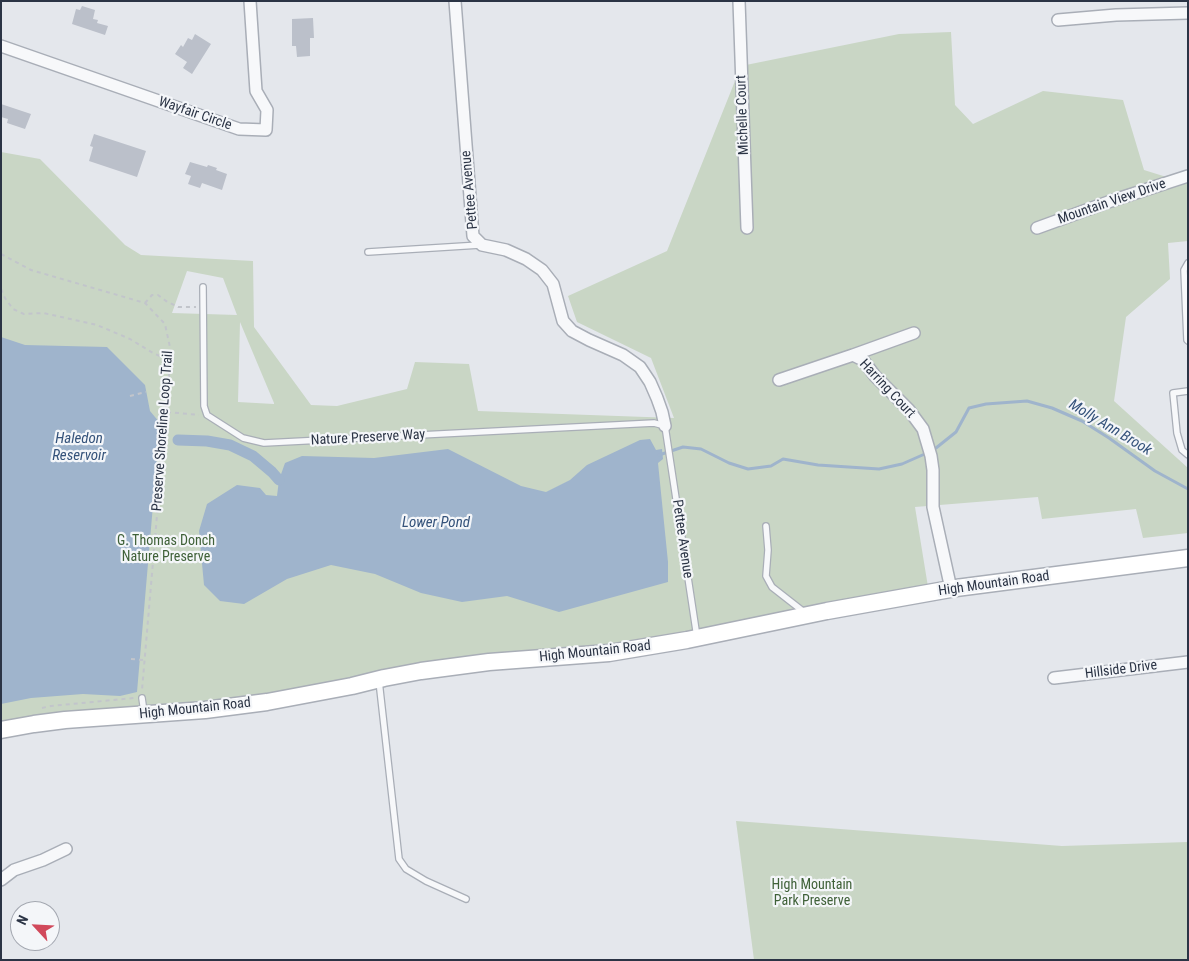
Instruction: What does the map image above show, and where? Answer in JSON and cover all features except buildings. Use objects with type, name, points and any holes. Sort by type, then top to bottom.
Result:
[{"type":"main road","name":"High Mountain Road","points":[[1,730],[65,720],[205,710],[267,702],[421,671],[489,662],[609,653],[951,589],[1188,558]]},
{"type":"street","name":"Wayfair Circle","points":[[1,46],[239,130],[266,130],[266,110],[256,91],[250,1]]},
{"type":"street","name":"Pettee Avenue","points":[[455,1],[473,236],[482,245],[506,250],[526,258],[542,270],[553,284],[563,321],[572,331],[623,355],[640,367],[650,382],[660,405],[665,426]]},
{"type":"street","name":"Michelle Court","points":[[738,1],[747,228]]},
{"type":"street","points":[[1058,20],[1116,15],[1188,13]]},
{"type":"street","name":"Mountain View Drive","points":[[1037,228],[1188,176]]},
{"type":"street","points":[[853,355],[914,333]]},
{"type":"street","name":"Harring Court","points":[[779,380],[853,355],[862,360],[909,410],[922,429],[930,451],[933,470],[933,507],[951,589]]},
{"type":"street","name":"Hillside Drive","points":[[1054,678],[1188,662]]},
{"type":"street","points":[[1,880],[14,870],[66,849]]},
{"type":"lane","points":[[368,252],[482,245]]},
{"type":"lane","points":[[1188,263],[1184,270],[1188,341]]},
{"type":"lane","points":[[203,287],[204,406],[207,415]]},
{"type":"lane","points":[[1188,391],[1173,393],[1177,433],[1182,450],[1188,455]]},
{"type":"lane","name":"Nature Preserve Way","points":[[207,415],[243,438],[264,443],[654,423],[665,426]]},
{"type":"lane","name":"Pettee Avenue","points":[[665,426],[697,638]]},
{"type":"lane","points":[[766,526],[768,550],[766,576],[772,587],[807,615]]},
{"type":"lane","points":[[379,679],[398,859],[406,869],[426,881],[466,899]]},
{"type":"lane","points":[[142,698],[142,715]]},
{"type":"path","points":[[1,254],[31,270],[145,303],[152,295],[158,295],[178,307],[203,308]]},
{"type":"path","points":[[1,290],[12,309],[24,314],[43,313],[97,325],[130,339],[170,361]]},
{"type":"path","name":"Preserve Shoreline Loop Trail","points":[[142,698],[143,660],[171,352],[165,324],[145,303]]},
{"type":"path","points":[[130,396],[146,392]]},
{"type":"path","points":[[167,412],[207,415]]},
{"type":"path","points":[[131,659],[143,660]]},
{"type":"path","points":[[35,710],[51,706],[142,698]]},
{"type":"green space","name":"G. Thomas Donch Nature Preserve","points":[[951,32],[955,105],[973,124],[1043,91],[1123,100],[1144,170],[1176,180],[1188,177],[1188,241],[1168,243],[1170,279],[1126,317],[1114,401],[1188,468],[1188,533],[1143,538],[1136,509],[1042,519],[1038,497],[915,507],[929,593],[687,640],[1,730],[1,152],[40,159],[125,245],[141,255],[253,261],[254,327],[311,405],[337,406],[407,389],[415,362],[469,364],[478,411],[674,418],[651,358],[577,322],[568,296],[667,251],[741,66],[899,34]],"holes":[[[187,271],[223,278],[237,315],[172,313]],[[240,322],[274,403],[274,404],[238,402]]]},
{"type":"green space","name":"High Mountain Park Preserve","points":[[736,821],[1062,846],[1188,842],[1188,960],[754,960]]},
{"type":"water","name":"Haledon Reservoir","points":[[1,337],[25,345],[107,347],[145,385],[150,411],[160,423],[137,692],[120,696],[83,694],[31,698],[1,704]]},
{"type":"water","name":"Lower Pond","points":[[650,439],[656,450],[662,449],[663,459],[658,463],[668,562],[668,582],[559,612],[507,596],[462,602],[421,593],[375,574],[331,565],[287,579],[244,604],[220,601],[204,585],[199,531],[207,504],[237,485],[260,488],[266,495],[277,496],[279,480],[285,463],[302,456],[374,458],[448,449],[521,486],[546,492],[570,480],[587,465],[640,440]]},
{"type":"waterway","name":"Molly Ann Brook","points":[[659,455],[683,447],[701,449],[729,463],[748,469],[771,466],[783,459],[818,465],[879,469],[902,464],[936,448],[956,432],[969,408],[986,404],[1027,401],[1052,408],[1082,421],[1155,471],[1188,489]]},
{"type":"waterway","points":[[178,440],[207,441],[230,445],[253,456],[279,480]]}]
